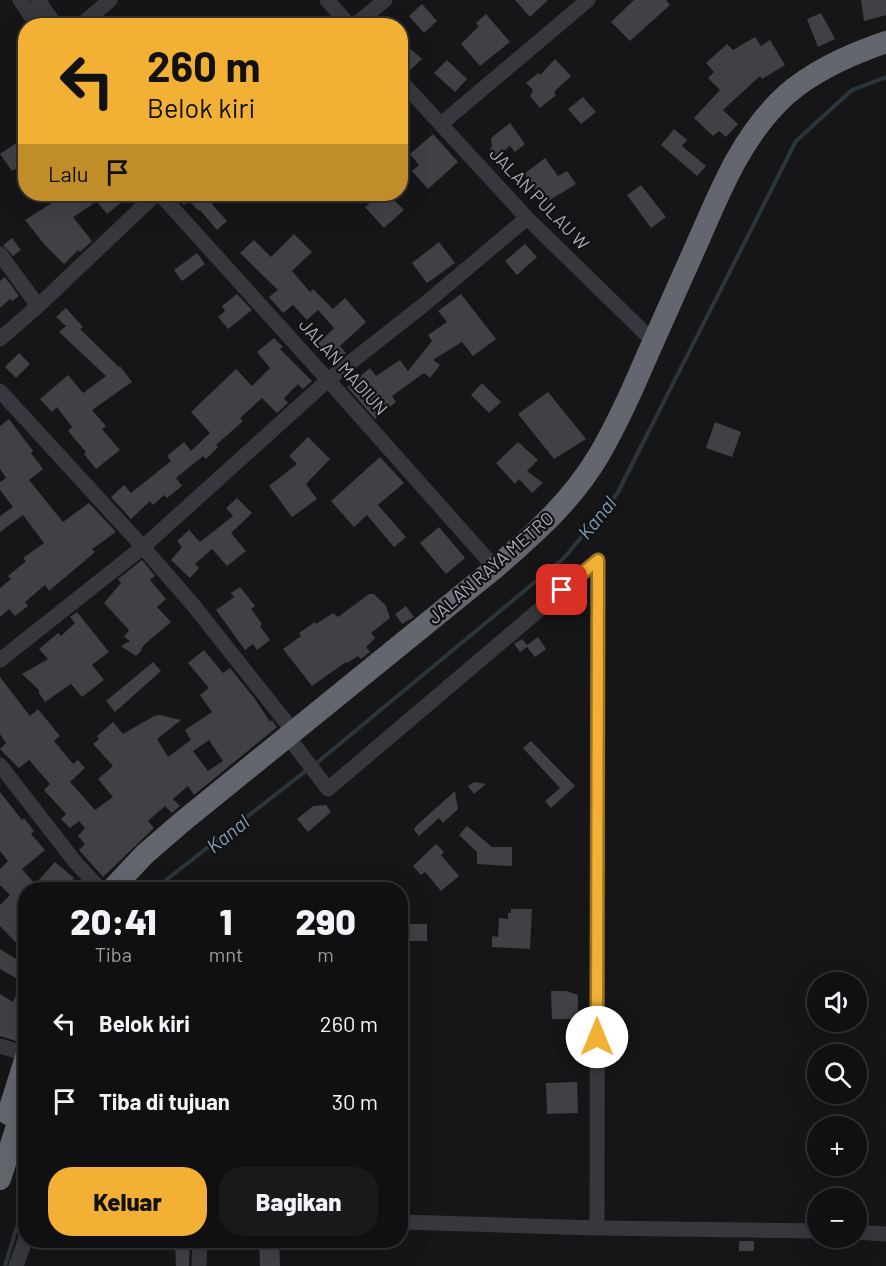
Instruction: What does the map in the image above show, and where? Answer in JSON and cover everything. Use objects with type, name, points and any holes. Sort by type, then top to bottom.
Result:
[{"type":"highway","points":[[691,275],[723,185],[743,148],[762,120],[788,94],[821,71],[856,52],[886,42]]},
{"type":"highway","points":[[134,882],[151,861],[184,831],[294,739],[502,579],[554,535],[582,505],[613,460],[630,430],[665,335],[691,275],[754,152],[771,128],[797,103],[828,81],[860,65],[886,56]]},
{"type":"highway","name":"JALAN RAYA METRO","points":[[119,882],[153,848],[294,739],[545,525],[570,497],[598,456],[665,335]]},
{"type":"highway","points":[[0,1138],[18,1081]]},
{"type":"highway","points":[[0,1179],[18,1123]]},
{"type":"street","points":[[20,0],[32,18]]},
{"type":"street","points":[[38,0],[50,18]]},
{"type":"street","points":[[89,18],[110,0]]},
{"type":"street","points":[[327,0],[344,18]]},
{"type":"street","points":[[362,18],[385,0]]},
{"type":"street","points":[[441,124],[588,0]]},
{"type":"street","name":"JALAN PULAU W","points":[[408,89],[527,218],[665,335]]},
{"type":"street","points":[[0,339],[150,201]]},
{"type":"street","name":"JALAN MADIUN","points":[[164,201],[495,568]]},
{"type":"street","points":[[0,660],[143,547],[328,380],[426,303],[527,218]]},
{"type":"street","points":[[0,254],[38,306]]},
{"type":"street","points":[[0,391],[194,606],[294,739],[328,789],[598,560],[597,1228]]},
{"type":"street","points":[[0,765],[93,882]]},
{"type":"street","points":[[0,1047],[18,1053]]},
{"type":"street","points":[[408,1222],[807,1231]]},
{"type":"street","points":[[867,1233],[886,1234]]},
{"type":"street","points":[[16,1266],[22,1248]]},
{"type":"street","points":[[199,1266],[200,1248]]},
{"type":"building","points":[[515,0],[548,0],[530,17]]},
{"type":"building","points":[[634,0],[666,0],[670,5],[630,41],[611,22]]},
{"type":"building","points":[[861,0],[886,0],[886,15],[864,21]]},
{"type":"building","points":[[422,4],[437,21],[424,33],[409,16]]},
{"type":"building","points":[[821,13],[835,39],[818,47],[807,19]]},
{"type":"building","points":[[486,14],[510,42],[480,66],[461,44],[479,26],[476,23]]},
{"type":"building","points":[[755,37],[761,46],[770,40],[785,65],[762,79],[760,76],[723,110],[738,124],[726,137],[719,131],[713,136],[694,118],[720,90],[708,78],[714,72],[706,63],[727,44],[733,50]]},
{"type":"building","points":[[408,47],[422,59],[408,72]]},
{"type":"building","points":[[555,59],[571,76],[554,92],[556,95],[540,108],[530,96],[533,90],[526,83],[538,73],[540,75]]},
{"type":"building","points":[[447,60],[467,79],[455,92],[434,73]]},
{"type":"building","points":[[583,97],[596,112],[581,124],[568,109]]},
{"type":"building","points":[[510,123],[525,144],[515,152],[510,146],[496,157],[490,149],[491,138]]},
{"type":"building","points":[[674,129],[687,140],[682,146],[706,166],[697,176],[661,145]]},
{"type":"building","points":[[433,134],[458,162],[428,189],[412,171],[419,165],[410,154]]},
{"type":"building","points":[[18,142],[18,172],[16,169],[12,171],[0,154]]},
{"type":"building","points":[[545,158],[558,176],[567,171],[576,184],[545,203],[524,174]]},
{"type":"building","points":[[641,185],[666,217],[651,228],[627,195]]},
{"type":"building","points":[[55,201],[91,201],[93,204],[73,217],[92,241],[80,252],[78,250],[64,264],[25,220]]},
{"type":"building","points":[[98,201],[123,201],[107,214]]},
{"type":"building","points":[[189,201],[215,201],[212,204],[227,221],[217,230]]},
{"type":"building","points":[[372,201],[395,201],[404,210],[384,228],[365,207]]},
{"type":"building","points":[[294,234],[312,252],[292,271],[310,292],[313,289],[333,309],[345,298],[366,322],[340,346],[346,353],[335,362],[316,346],[334,328],[318,310],[307,320],[293,305],[283,313],[269,297],[278,290],[240,253],[254,240],[271,257]]},
{"type":"building","points":[[12,238],[21,250],[13,256],[3,245]]},
{"type":"building","points":[[439,242],[455,263],[427,283],[412,263]]},
{"type":"building","points":[[525,244],[537,257],[517,275],[505,261]]},
{"type":"building","points":[[197,253],[205,264],[182,281],[174,270]]},
{"type":"building","points":[[5,277],[19,296],[12,301],[10,299],[0,308],[0,281]]},
{"type":"building","points":[[237,294],[252,310],[228,329],[218,317],[225,311],[222,306]]},
{"type":"building","points":[[461,294],[496,339],[473,356],[462,342],[433,360],[440,365],[430,378],[424,373],[392,396],[396,402],[375,419],[347,387],[370,368],[376,376],[400,360],[408,371],[432,341],[428,335],[447,322],[438,311]]},
{"type":"building","points":[[66,308],[83,327],[80,329],[120,366],[132,382],[92,410],[106,426],[102,429],[120,450],[96,469],[84,454],[86,452],[68,431],[72,427],[57,407],[52,412],[40,399],[68,375],[83,393],[106,376],[59,332],[66,326],[56,317]]},
{"type":"building","points":[[274,338],[283,347],[280,349],[312,381],[303,389],[298,384],[284,398],[288,403],[277,413],[262,398],[240,418],[243,421],[216,445],[218,447],[206,459],[203,456],[176,478],[182,486],[167,498],[164,495],[153,505],[150,501],[131,519],[111,497],[124,485],[131,493],[171,461],[167,456],[184,442],[191,451],[210,433],[191,412],[236,369],[252,386],[270,368],[257,352]]},
{"type":"building","points":[[19,353],[30,364],[16,378],[5,367]]},
{"type":"building","points":[[482,383],[501,402],[489,413],[471,395]]},
{"type":"building","points":[[548,392],[586,439],[554,459],[518,414]]},
{"type":"building","points":[[9,419],[33,451],[31,453],[43,469],[29,480],[63,522],[89,503],[116,532],[92,549],[95,552],[49,591],[45,585],[25,602],[28,606],[15,616],[9,609],[0,617],[0,588],[11,579],[8,576],[26,561],[23,558],[44,543],[23,515],[0,532],[0,516],[13,507],[0,490],[0,482],[6,478],[0,469],[0,426]]},
{"type":"building","points":[[715,422],[741,432],[732,457],[706,448]]},
{"type":"building","points":[[308,437],[330,459],[306,484],[317,499],[292,517],[269,486],[297,464],[289,456]]},
{"type":"building","points":[[518,442],[538,460],[527,471],[543,483],[532,493],[519,479],[515,484],[496,463]]},
{"type":"building","points":[[380,457],[404,483],[378,505],[406,537],[394,547],[367,515],[354,527],[331,501]]},
{"type":"building","points":[[237,498],[252,513],[231,533],[246,551],[227,566],[212,549],[195,564],[199,568],[190,578],[171,560],[182,547],[177,541],[189,530],[200,542],[233,516],[226,508]]},
{"type":"building","points":[[439,527],[465,558],[446,574],[420,543]]},
{"type":"building","points":[[142,560],[155,576],[150,580],[166,599],[157,607],[171,622],[146,643],[136,656],[121,646],[130,641],[124,637],[129,630],[104,603],[121,583],[118,579]]},
{"type":"building","points":[[240,587],[255,606],[251,609],[270,640],[257,650],[253,644],[245,650],[216,610],[234,597],[231,593]]},
{"type":"building","points":[[369,594],[374,594],[386,606],[390,618],[371,633],[375,638],[366,647],[370,652],[361,659],[358,656],[346,662],[312,686],[283,649],[301,636],[299,633],[315,622],[316,624],[333,613],[338,617]]},
{"type":"building","points":[[406,606],[414,617],[402,624],[395,614]]},
{"type":"building","points":[[77,612],[109,652],[92,665],[104,680],[82,697],[71,684],[45,702],[39,690],[22,674],[48,659],[39,649],[58,633],[61,636],[75,623],[70,617]]},
{"type":"building","points":[[538,637],[546,649],[535,657],[527,647],[520,652],[514,644],[522,639],[527,645]]},
{"type":"building","points":[[204,650],[223,673],[230,668],[270,722],[272,720],[277,727],[194,795],[188,786],[173,799],[180,806],[172,813],[165,806],[148,821],[154,828],[103,877],[79,850],[85,844],[78,836],[85,828],[79,821],[70,828],[61,819],[66,814],[44,790],[50,784],[29,760],[19,768],[0,749],[6,743],[0,734],[0,677],[30,716],[38,709],[60,736],[54,741],[73,764],[78,760],[85,768],[70,782],[95,810],[113,797],[98,779],[113,766],[93,744],[99,739],[97,736],[113,722],[123,734],[154,716],[160,715],[181,720],[157,739],[168,757],[191,740],[185,730],[212,712],[200,695],[209,688],[188,663]],"holes":[[[209,740],[223,761],[208,771],[193,751]]]},
{"type":"building","points":[[153,662],[161,671],[115,712],[106,701]]},
{"type":"building","points":[[531,741],[575,786],[551,808],[545,801],[560,788],[523,748]]},
{"type":"building","points":[[474,782],[486,784],[474,794],[468,786]]},
{"type":"building","points":[[455,791],[458,809],[443,823],[439,818],[419,836],[414,830],[416,826]]},
{"type":"building","points":[[0,792],[22,820],[24,818],[34,831],[31,834],[45,850],[22,869],[33,882],[18,882],[18,945],[0,926],[0,905],[10,895],[0,885],[0,869],[8,861],[0,851]]},
{"type":"building","points":[[326,805],[331,812],[308,832],[297,819],[313,806]]},
{"type":"building","points":[[467,826],[492,847],[512,847],[512,866],[477,864],[477,852],[459,835]]},
{"type":"building","points":[[436,844],[444,852],[441,855],[459,876],[441,891],[425,872],[421,875],[413,866]]},
{"type":"building","points":[[55,862],[74,878],[70,882],[37,882]]},
{"type":"building","points":[[511,909],[532,909],[530,949],[492,947],[492,936],[498,937],[499,918],[508,919]]},
{"type":"building","points":[[408,924],[427,924],[427,941],[408,941]]},
{"type":"building","points":[[0,949],[18,960],[18,979],[0,969]]},
{"type":"building","points":[[551,991],[566,991],[578,995],[578,1019],[552,1019]]},
{"type":"building","points":[[18,992],[18,1042],[0,1036],[0,994],[13,1002]]},
{"type":"building","points":[[577,1082],[578,1113],[547,1114],[546,1083]]},
{"type":"building","points":[[739,1241],[754,1241],[754,1251],[739,1251]]},
{"type":"building","points":[[175,1248],[190,1248],[189,1266],[176,1266]]},
{"type":"building","points":[[259,1248],[279,1248],[280,1266],[260,1266]]},
{"type":"waterway","name":"Kanal","points":[[313,766],[564,558],[617,494],[796,141],[852,90],[886,77]]},
{"type":"waterway","name":"Kanal","points":[[164,882],[307,770]]},
{"type":"waterway","name":"Kanal","points":[[5,1266],[18,1223]]},
{"type":"route","points":[[562,590],[598,560],[597,1037]]}]
